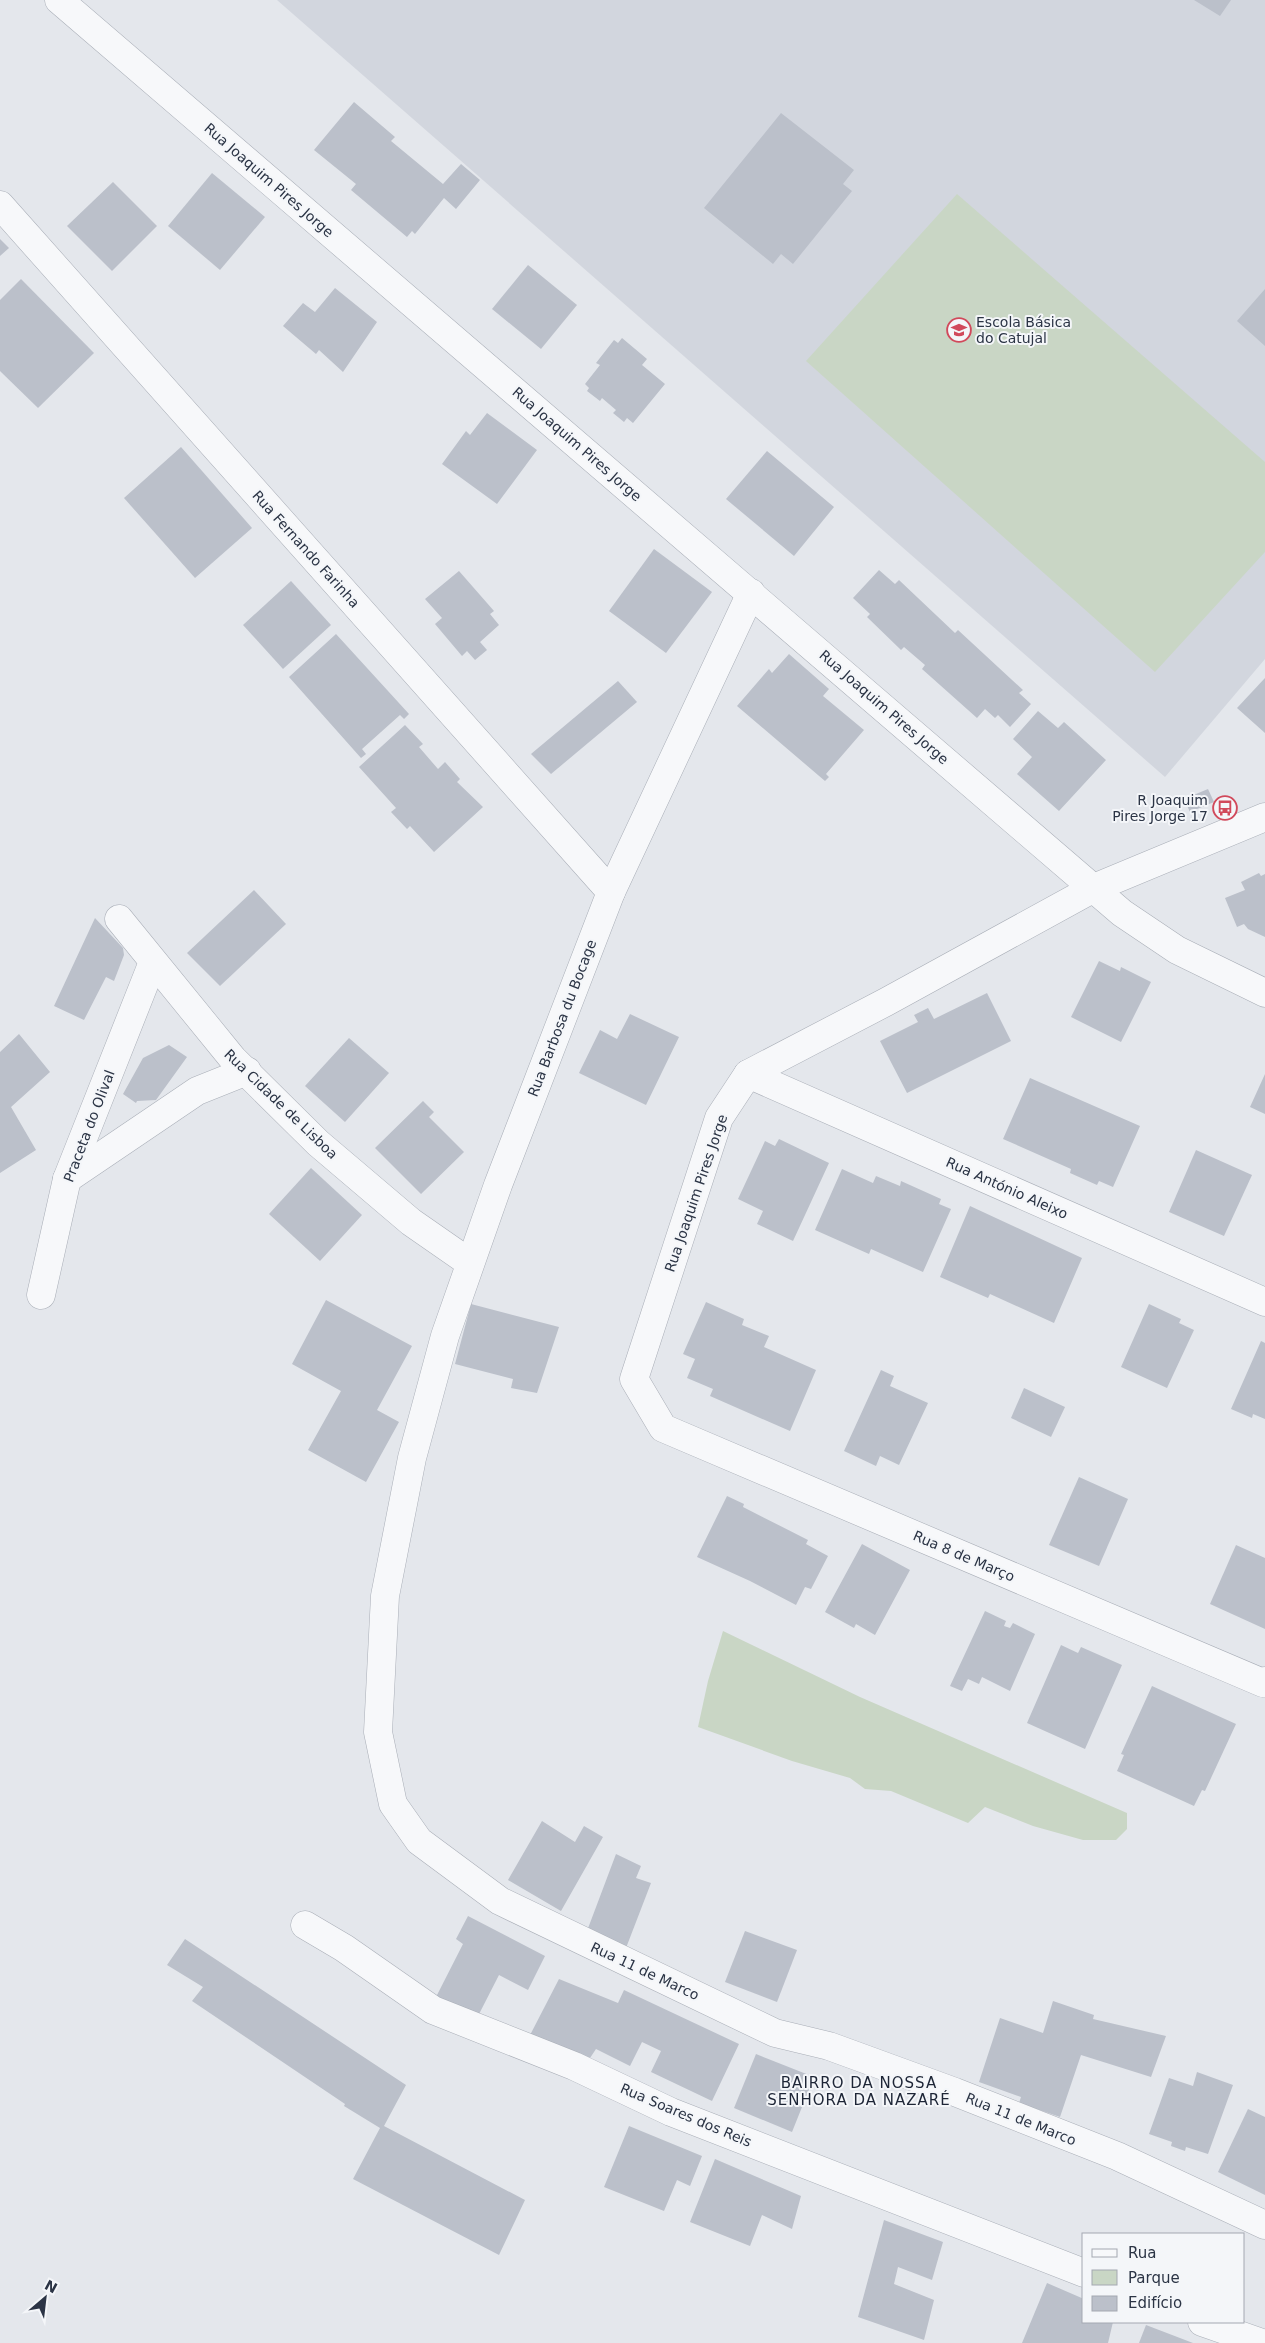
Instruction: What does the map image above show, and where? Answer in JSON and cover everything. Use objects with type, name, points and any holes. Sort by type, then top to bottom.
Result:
[{"type":"street","name":"Rua Joaquim Pires Jorge","points":[[59,0],[1094,888]]},
{"type":"street","name":"Rua Fernando Farinha","points":[[0,205],[611,892]]},
{"type":"street","name":"Rua Barbosa du Bocage","points":[[412,1458],[445,1336],[470,1263],[498,1185],[611,892],[751,593]]},
{"type":"street","name":"Rua Joaquim Pires Jorge","points":[[663,1428],[634,1379],[719,1118],[748,1074],[886,1002],[1094,888],[1265,817]]},
{"type":"street","points":[[1094,888],[1122,913],[1177,950],[1265,993]]},
{"type":"street","name":"Rua Cidade de Lisboa","points":[[119,919],[206,1028],[318,1143],[410,1222],[470,1263]]},
{"type":"street","name":"Praceta do Olival","points":[[41,1296],[67,1179],[153,962]]},
{"type":"street","points":[[67,1179],[197,1091],[247,1071]]},
{"type":"street","name":"Rua António Aleixo","points":[[748,1074],[1265,1302]]},
{"type":"street","name":"Rua 8 de Março","points":[[663,1428],[1263,1683],[1265,1681]]},
{"type":"street","name":"Rua 11 de Marco","points":[[412,1458],[385,1596],[378,1732],[393,1804],[420,1841],[500,1901],[775,2032],[829,2046],[991,2106],[1117,2156],[1265,2225]]},
{"type":"street","name":"Rua Soares dos Reis","points":[[305,1924],[344,1948],[433,2010],[574,2066],[671,2112],[1082,2272]]},
{"type":"street","points":[[1205,2323],[1262,2343]]},
{"type":"shaded area","name":"Escola Básica do Catujal","points":[[277,0],[1265,0],[1265,659],[1165,777]]},
{"type":"green space","points":[[957,194],[1265,462],[1265,552],[1155,672],[806,361]]},
{"type":"green space","points":[[723,1631],[860,1697],[1127,1813],[1127,1829],[1116,1840],[1083,1840],[1033,1826],[985,1807],[968,1823],[891,1791],[865,1789],[850,1778],[792,1761],[698,1727],[708,1681]]},
{"type":"building","points":[[1194,0],[1231,0],[1220,16]]},
{"type":"building","points":[[354,102],[395,137],[391,141],[443,184],[461,164],[480,180],[456,209],[444,198],[415,234],[412,231],[407,237],[351,190],[356,184],[314,150]]},
{"type":"building","points":[[781,113],[854,170],[843,184],[852,191],[793,264],[781,254],[773,264],[704,208]]},
{"type":"building","points":[[212,173],[265,217],[220,270],[168,226]]},
{"type":"building","points":[[113,182],[157,226],[112,271],[67,226]]},
{"type":"building","points":[[0,239],[9,248],[0,256]]},
{"type":"building","points":[[528,265],[577,305],[541,349],[492,309]]},
{"type":"building","points":[[21,279],[94,353],[38,408],[0,371],[0,300]]},
{"type":"building","points":[[335,288],[377,322],[343,372],[319,350],[316,354],[283,326],[303,303],[315,312]]},
{"type":"building","points":[[1265,289],[1265,346],[1237,321]]},
{"type":"building","points":[[622,338],[647,359],[642,365],[665,384],[633,423],[627,418],[624,422],[613,413],[616,410],[602,398],[600,401],[587,391],[589,388],[585,384],[600,365],[596,363],[614,340],[618,343]]},
{"type":"building","points":[[487,413],[537,450],[497,504],[442,464],[466,431],[470,435]]},
{"type":"building","points":[[181,447],[252,528],[195,578],[124,498]]},
{"type":"building","points":[[767,451],[834,507],[794,556],[726,499]]},
{"type":"building","points":[[654,549],[712,592],[666,653],[609,611]]},
{"type":"building","points":[[879,570],[895,584],[899,580],[955,633],[958,630],[1023,690],[1019,693],[1031,704],[1010,727],[998,715],[995,718],[985,709],[977,718],[922,669],[925,665],[904,647],[901,650],[867,617],[870,614],[853,598]]},
{"type":"building","points":[[459,571],[494,611],[490,614],[499,625],[480,642],[487,650],[475,660],[467,651],[462,656],[435,624],[442,618],[425,599]]},
{"type":"building","points":[[291,581],[331,625],[283,669],[243,625]]},
{"type":"building","points":[[336,634],[409,714],[404,719],[400,715],[362,749],[366,754],[361,758],[289,677]]},
{"type":"building","points":[[789,654],[829,689],[823,696],[864,730],[826,774],[829,777],[825,781],[737,706],[769,669],[772,673]]},
{"type":"building","points":[[1265,678],[1265,733],[1237,708]]},
{"type":"building","points":[[618,681],[637,702],[551,774],[531,754]]},
{"type":"building","points":[[1038,711],[1058,728],[1064,722],[1106,760],[1059,811],[1017,774],[1032,757],[1013,739]]},
{"type":"building","points":[[405,725],[423,744],[419,747],[438,769],[445,762],[460,779],[457,782],[483,807],[434,852],[410,826],[407,829],[391,812],[396,808],[359,767]]},
{"type":"building","points":[[1208,789],[1214,802],[1190,812],[1184,799]]},
{"type":"building","points":[[1259,873],[1261,876],[1265,874],[1265,937],[1248,929],[1244,924],[1237,927],[1225,898],[1245,890],[1241,882]]},
{"type":"building","points":[[254,890],[286,924],[220,986],[187,953]]},
{"type":"building","points":[[95,918],[123,948],[124,955],[114,981],[106,977],[84,1020],[54,1006]]},
{"type":"building","points":[[1099,961],[1120,971],[1121,967],[1151,982],[1121,1042],[1071,1017]]},
{"type":"building","points":[[987,993],[1011,1041],[907,1093],[880,1041],[918,1022],[914,1015],[928,1008],[934,1019]]},
{"type":"building","points":[[630,1014],[679,1037],[646,1105],[579,1073],[600,1030],[617,1039]]},
{"type":"building","points":[[19,1034],[50,1072],[11,1107],[36,1150],[0,1173],[0,1052]]},
{"type":"building","points":[[349,1038],[389,1073],[345,1122],[305,1086]]},
{"type":"building","points":[[169,1045],[187,1057],[156,1100],[137,1101],[136,1103],[123,1094],[143,1058]]},
{"type":"building","points":[[1265,1074],[1265,1114],[1250,1107]]},
{"type":"building","points":[[1030,1078],[1140,1126],[1113,1187],[1099,1181],[1097,1185],[1070,1173],[1071,1169],[1003,1139]]},
{"type":"building","points":[[423,1101],[434,1112],[429,1117],[464,1152],[421,1194],[375,1148]]},
{"type":"building","points":[[779,1139],[829,1163],[793,1241],[757,1224],[763,1211],[738,1199],[765,1141],[775,1146]]},
{"type":"building","points":[[1196,1150],[1252,1175],[1224,1236],[1169,1212]]},
{"type":"building","points":[[311,1168],[362,1215],[320,1261],[269,1214]]},
{"type":"building","points":[[842,1169],[873,1183],[876,1176],[900,1186],[901,1181],[941,1199],[939,1204],[951,1209],[923,1272],[871,1249],[869,1254],[815,1230]]},
{"type":"building","points":[[970,1206],[1082,1258],[1054,1323],[990,1294],[988,1298],[940,1277]]},
{"type":"building","points":[[326,1300],[412,1346],[377,1410],[399,1422],[366,1482],[308,1450],[341,1391],[292,1364]]},
{"type":"building","points":[[706,1302],[744,1319],[742,1325],[769,1336],[764,1347],[816,1370],[790,1431],[710,1396],[713,1389],[687,1378],[695,1359],[683,1354]]},
{"type":"building","points":[[471,1304],[559,1327],[537,1393],[511,1388],[513,1379],[455,1364]]},
{"type":"building","points":[[1149,1304],[1181,1319],[1179,1323],[1194,1330],[1167,1388],[1121,1367]]},
{"type":"building","points":[[1261,1341],[1265,1343],[1265,1419],[1253,1414],[1252,1418],[1231,1409]]},
{"type":"building","points":[[881,1370],[894,1376],[890,1386],[928,1403],[899,1465],[880,1456],[876,1466],[844,1451]]},
{"type":"building","points":[[1024,1388],[1065,1407],[1051,1437],[1011,1418]]},
{"type":"building","points":[[1079,1477],[1128,1499],[1099,1566],[1049,1545]]},
{"type":"building","points":[[727,1496],[744,1504],[743,1507],[808,1540],[806,1544],[828,1556],[811,1589],[805,1587],[796,1605],[750,1581],[697,1557]]},
{"type":"building","points":[[862,1544],[910,1570],[875,1635],[856,1624],[854,1628],[825,1612]]},
{"type":"building","points":[[1236,1545],[1265,1558],[1265,1629],[1210,1604]]},
{"type":"building","points":[[985,1611],[1006,1621],[1004,1626],[1010,1628],[1013,1623],[1035,1634],[1010,1691],[982,1677],[979,1684],[968,1679],[962,1691],[950,1686]]},
{"type":"building","points":[[1061,1645],[1078,1653],[1081,1647],[1122,1665],[1085,1749],[1027,1723]]},
{"type":"building","points":[[1152,1686],[1236,1724],[1205,1791],[1202,1790],[1194,1806],[1117,1771],[1124,1755],[1121,1754]]},
{"type":"building","points":[[542,1821],[575,1842],[584,1826],[603,1837],[561,1911],[508,1880]]},
{"type":"building","points":[[616,1854],[641,1866],[636,1878],[651,1883],[626,1948],[587,1931]]},
{"type":"building","points":[[468,1916],[545,1956],[528,1990],[499,1975],[476,2020],[435,1999],[463,1944],[456,1939]]},
{"type":"building","points":[[745,1931],[797,1950],[777,2002],[725,1982]]},
{"type":"building","points":[[185,1939],[406,2085],[384,2126],[525,2200],[499,2255],[353,2179],[380,2128],[344,2106],[345,2104],[192,2001],[203,1987],[167,1965]]},
{"type":"building","points":[[559,1979],[618,2003],[624,1990],[739,2044],[712,2101],[651,2072],[661,2051],[642,2042],[630,2066],[596,2049],[590,2058],[559,2045],[557,2051],[528,2039]]},
{"type":"building","points":[[1053,2001],[1094,2015],[1093,2019],[1166,2036],[1151,2077],[1081,2055],[1060,2117],[1019,2103],[1021,2097],[979,2082],[1000,2018],[1043,2033]]},
{"type":"building","points":[[756,2054],[814,2077],[792,2132],[734,2108]]},
{"type":"building","points":[[1197,2072],[1233,2085],[1208,2154],[1186,2147],[1185,2151],[1171,2146],[1172,2142],[1149,2134],[1169,2078],[1193,2086]]},
{"type":"building","points":[[1248,2109],[1265,2117],[1265,2195],[1218,2172]]},
{"type":"building","points":[[629,2126],[702,2156],[690,2186],[677,2180],[664,2211],[604,2187]]},
{"type":"building","points":[[715,2159],[801,2196],[792,2229],[762,2215],[750,2246],[690,2222]]},
{"type":"building","points":[[884,2220],[943,2242],[932,2280],[898,2267],[894,2284],[934,2300],[924,2340],[858,2317]]},
{"type":"building","points":[[1047,2283],[1082,2298],[1082,2323],[1113,2323],[1108,2343],[1022,2343]]},
{"type":"building","points":[[1146,2325],[1193,2343],[1139,2343]]},
{"type":"place","name":"Escola Básica do Catujal","points":[[959,330]]},
{"type":"place","name":"R Joaquim Pires Jorge 17","points":[[1225,808]]},
{"type":"district","name":"BAIRRO DA NOSSA SENHORA DA NAZARÉ","points":[[859,2092]]}]
